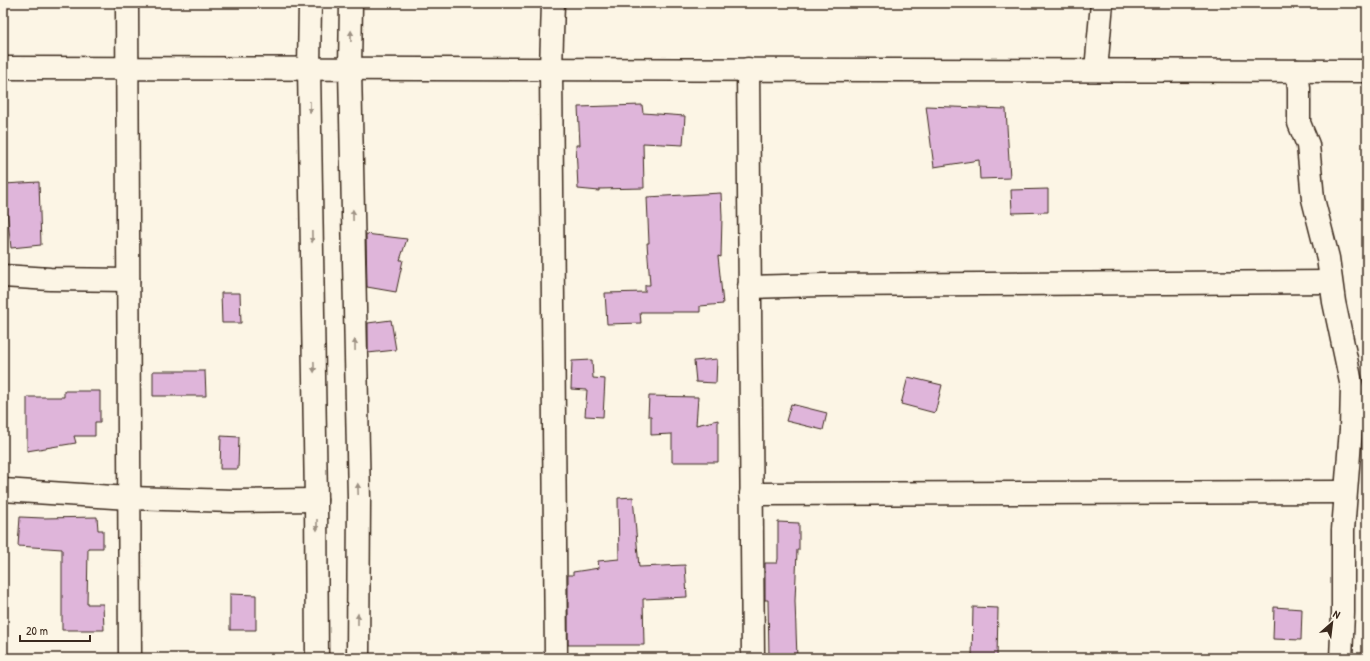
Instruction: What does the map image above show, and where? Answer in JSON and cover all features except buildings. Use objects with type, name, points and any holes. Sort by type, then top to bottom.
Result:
[{"type":"street","points":[[127,3],[130,658]]},
{"type":"street","points":[[310,3],[309,68],[317,658]]},
{"type":"street","points":[[351,3],[350,69],[359,499],[358,658]]},
{"type":"street","points":[[553,3],[552,69],[556,658]]},
{"type":"street","points":[[1096,70],[1102,3]]},
{"type":"street","points":[[3,68],[1367,71]]},
{"type":"street","points":[[748,69],[752,658]]},
{"type":"street","points":[[1297,71],[1299,88],[1299,123],[1308,146],[1313,199],[1328,258],[1330,282],[1352,387],[1345,492],[1341,658]]},
{"type":"street","points":[[3,276],[50,279],[128,280]]},
{"type":"street","points":[[749,288],[823,285],[1330,282]]},
{"type":"street","points":[[3,490],[129,498],[234,501],[316,500]]},
{"type":"street","points":[[751,494],[1345,492]]}]
